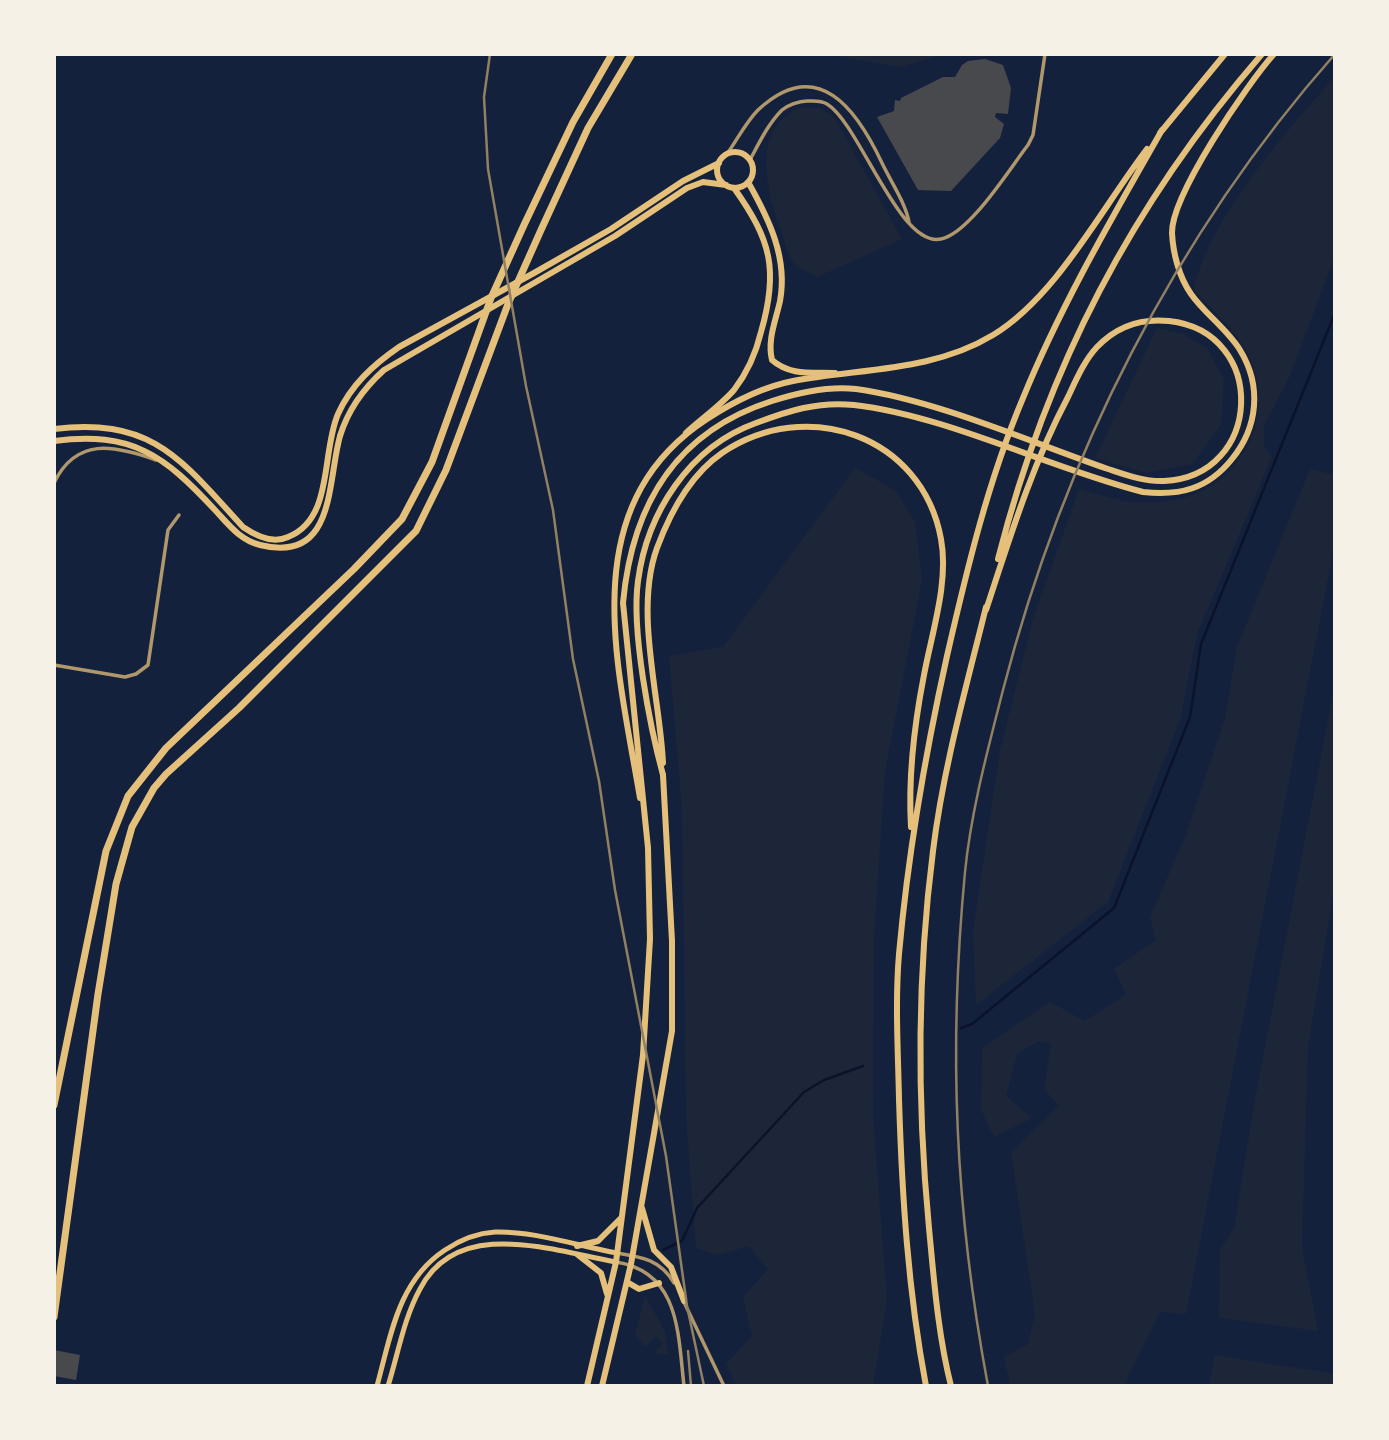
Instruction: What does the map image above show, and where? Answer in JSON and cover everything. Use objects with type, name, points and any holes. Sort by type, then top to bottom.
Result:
[{"type":"highway","points":[[54,1105],[106,851],[128,796],[166,748],[355,569],[402,519],[432,462],[465,370],[524,225],[573,122],[612,54]]},
{"type":"highway","points":[[54,1317],[98,994],[116,884],[132,827],[154,788],[166,774],[239,708],[416,531],[446,470],[481,373],[541,230],[588,128],[632,54]]},
{"type":"main road","points":[[686,433],[737,399],[790,381],[908,366],[949,356],[993,335],[1029,310],[1054,280],[1112,196],[1225,54]]},
{"type":"main road","points":[[951,1386],[934,1275],[923,1170],[920,1061],[923,960],[935,838],[964,694],[1023,465],[1045,406],[1104,280],[1170,174],[1221,103],[1262,54]]},
{"type":"main road","points":[[663,775],[641,653],[637,583],[644,547],[671,491],[694,463],[715,445],[743,428],[794,408],[850,405],[901,413],[1143,492],[1164,495],[1209,483],[1241,449],[1256,405],[1253,383],[1240,350],[1190,293],[1175,258],[1172,231],[1176,209],[1192,174],[1273,54]]},
{"type":"main road","points":[[926,1386],[910,1279],[901,1172],[898,1063],[899,958],[912,840],[959,605],[992,483],[1023,398],[1055,327],[1087,263],[1162,131]]},
{"type":"main road","points":[[54,429],[84,426],[117,429],[160,445],[185,465],[243,527],[254,535],[284,539],[302,532],[311,521],[318,507],[331,433],[338,414],[349,394],[376,363],[399,347],[611,229],[683,181],[719,163],[727,154],[739,153],[750,160],[753,171],[748,182],[734,188]]},
{"type":"main road","points":[[719,163],[718,176],[726,185]]},
{"type":"main road","points":[[54,441],[85,437],[127,442],[171,466],[249,542],[285,548],[306,540],[318,529],[327,511],[340,436],[347,419],[370,382],[384,370],[615,236],[687,188],[703,182],[734,188],[760,229],[771,268],[770,299],[759,342],[733,391],[686,433],[648,477],[633,505],[615,564],[613,626],[648,848]]},
{"type":"main road","points":[[748,182],[770,225],[782,266],[782,291],[771,344],[772,360],[786,370],[797,372],[850,373]]},
{"type":"main road","points":[[587,1386],[616,1262],[646,1029],[650,939],[648,848],[623,603],[631,545],[659,483],[682,455],[710,430],[741,411],[793,394],[852,388],[903,398],[1138,479],[1164,482],[1187,478],[1207,469],[1228,447],[1236,433],[1243,402],[1241,384],[1222,346],[1191,326],[1151,319],[1122,327],[1099,345],[1089,357],[1033,470],[986,610]]},
{"type":"main road","points":[[602,1386],[631,1264],[672,1031],[671,941],[663,775],[660,718],[648,624],[649,586],[656,550],[676,506],[703,470],[721,454],[755,435],[792,426],[820,425],[859,436],[884,449],[911,474],[930,505],[941,539],[939,600],[909,780],[912,840]]},
{"type":"main road","points":[[641,1206],[654,1250],[671,1267],[684,1301]]},
{"type":"main road","points":[[577,1246],[598,1241],[623,1215]]},
{"type":"main road","points":[[377,1386],[405,1293],[421,1269],[435,1257],[466,1239],[493,1232],[617,1253]]},
{"type":"main road","points":[[388,1386],[416,1297],[440,1264],[470,1247],[493,1243],[616,1262]]},
{"type":"main road","points":[[578,1255],[601,1273],[608,1296]]},
{"type":"main road","points":[[627,1282],[639,1289],[659,1283]]},
{"type":"street","points":[[750,160],[784,108],[801,101],[820,100],[840,115],[903,218],[926,236],[940,239],[955,233],[1008,171],[1033,135],[1045,54]]},
{"type":"street","points":[[727,154],[757,111],[782,92],[810,87],[832,93],[858,118],[910,223]]},
{"type":"street","points":[[54,483],[67,459],[88,450],[125,452],[171,466]]},
{"type":"street","points":[[54,665],[125,677],[136,674],[148,665],[168,530],[179,514]]},
{"type":"street","points":[[617,1253],[649,1259],[668,1272],[724,1386]]},
{"type":"street","points":[[616,1262],[631,1264],[648,1272],[667,1295],[676,1325],[684,1386]]},
{"type":"shaded area","points":[[823,54],[945,54],[900,67]]},
{"type":"shaded area","points":[[1335,77],[1335,255],[1290,376],[1264,426],[1264,446],[1272,457],[1197,634],[1180,720],[1108,902],[976,1005],[973,931],[1000,750],[1033,619],[1079,489],[1131,502],[1173,500],[1191,496],[1222,478],[1245,449],[1254,430],[1258,410],[1258,388],[1253,366],[1239,339],[1194,290],[1202,263],[1215,235],[1251,177]]},
{"type":"shaded area","points":[[804,107],[820,108],[834,117],[902,239],[817,277],[794,263],[789,256],[767,177],[769,142],[776,127],[787,115]]},
{"type":"shaded area","points":[[1157,328],[1184,334],[1207,348],[1224,379],[1221,425],[1192,464],[1146,473],[1095,458]]},
{"type":"shaded area","points":[[855,468],[895,490],[915,522],[922,580],[885,771],[874,936],[873,1115],[887,1300],[873,1386],[736,1386],[726,1364],[752,1336],[743,1297],[768,1269],[748,1246],[718,1255],[696,1248],[686,1116],[682,809],[669,656],[723,647]]},
{"type":"shaded area","points":[[1310,469],[1335,475],[1335,542],[1186,1314],[1160,1312],[1126,1386],[1010,1386],[1004,1357],[1028,1344],[1035,1314],[1011,1152],[1059,1106],[1044,1089],[1051,1044],[1039,1041],[1017,1054],[1006,1096],[1032,1118],[994,1137],[981,1110],[982,1048],[1050,1002],[1085,1021],[1126,994],[1114,969],[1156,940],[1150,917],[1185,837],[1225,718],[1237,647]]},
{"type":"shaded area","points":[[1335,684],[1335,883],[1308,1047],[1302,1247],[1318,1331],[1219,1318],[1220,1250],[1234,1228],[1255,1099]]},
{"type":"shaded area","points":[[645,1296],[665,1331],[668,1354],[654,1354],[663,1343],[656,1337],[645,1347],[635,1335]]},
{"type":"shaded area","points":[[1215,1355],[1335,1374],[1335,1386],[1209,1386]]},
{"type":"building","points":[[985,59],[1003,65],[1011,88],[1008,114],[996,113],[995,117],[1004,124],[1000,138],[951,191],[918,190],[877,117],[894,111],[895,100],[900,101],[901,98],[943,77],[955,77],[962,65],[968,61]]},
{"type":"building","points":[[54,1350],[80,1355],[76,1380],[54,1376]]},
{"type":"waterway","points":[[961,1028],[972,1024],[1114,908],[1190,717],[1201,644],[1335,313]]},
{"type":"waterway","points":[[663,1250],[682,1241],[697,1208],[804,1092],[824,1080],[863,1066]]},
{"type":"railway","points":[[490,54],[484,97],[488,169],[526,386],[553,510],[573,659],[599,781],[615,890],[666,1156],[687,1306],[704,1386]]},
{"type":"railway","points":[[988,1386],[968,1256],[962,1193],[956,1066],[957,1003],[965,872],[971,826],[1003,690],[1028,603],[1058,518],[1092,435],[1132,353],[1175,274],[1224,197],[1277,124],[1335,54]]},
{"type":"railway","points":[[688,1351],[691,1386]]}]
